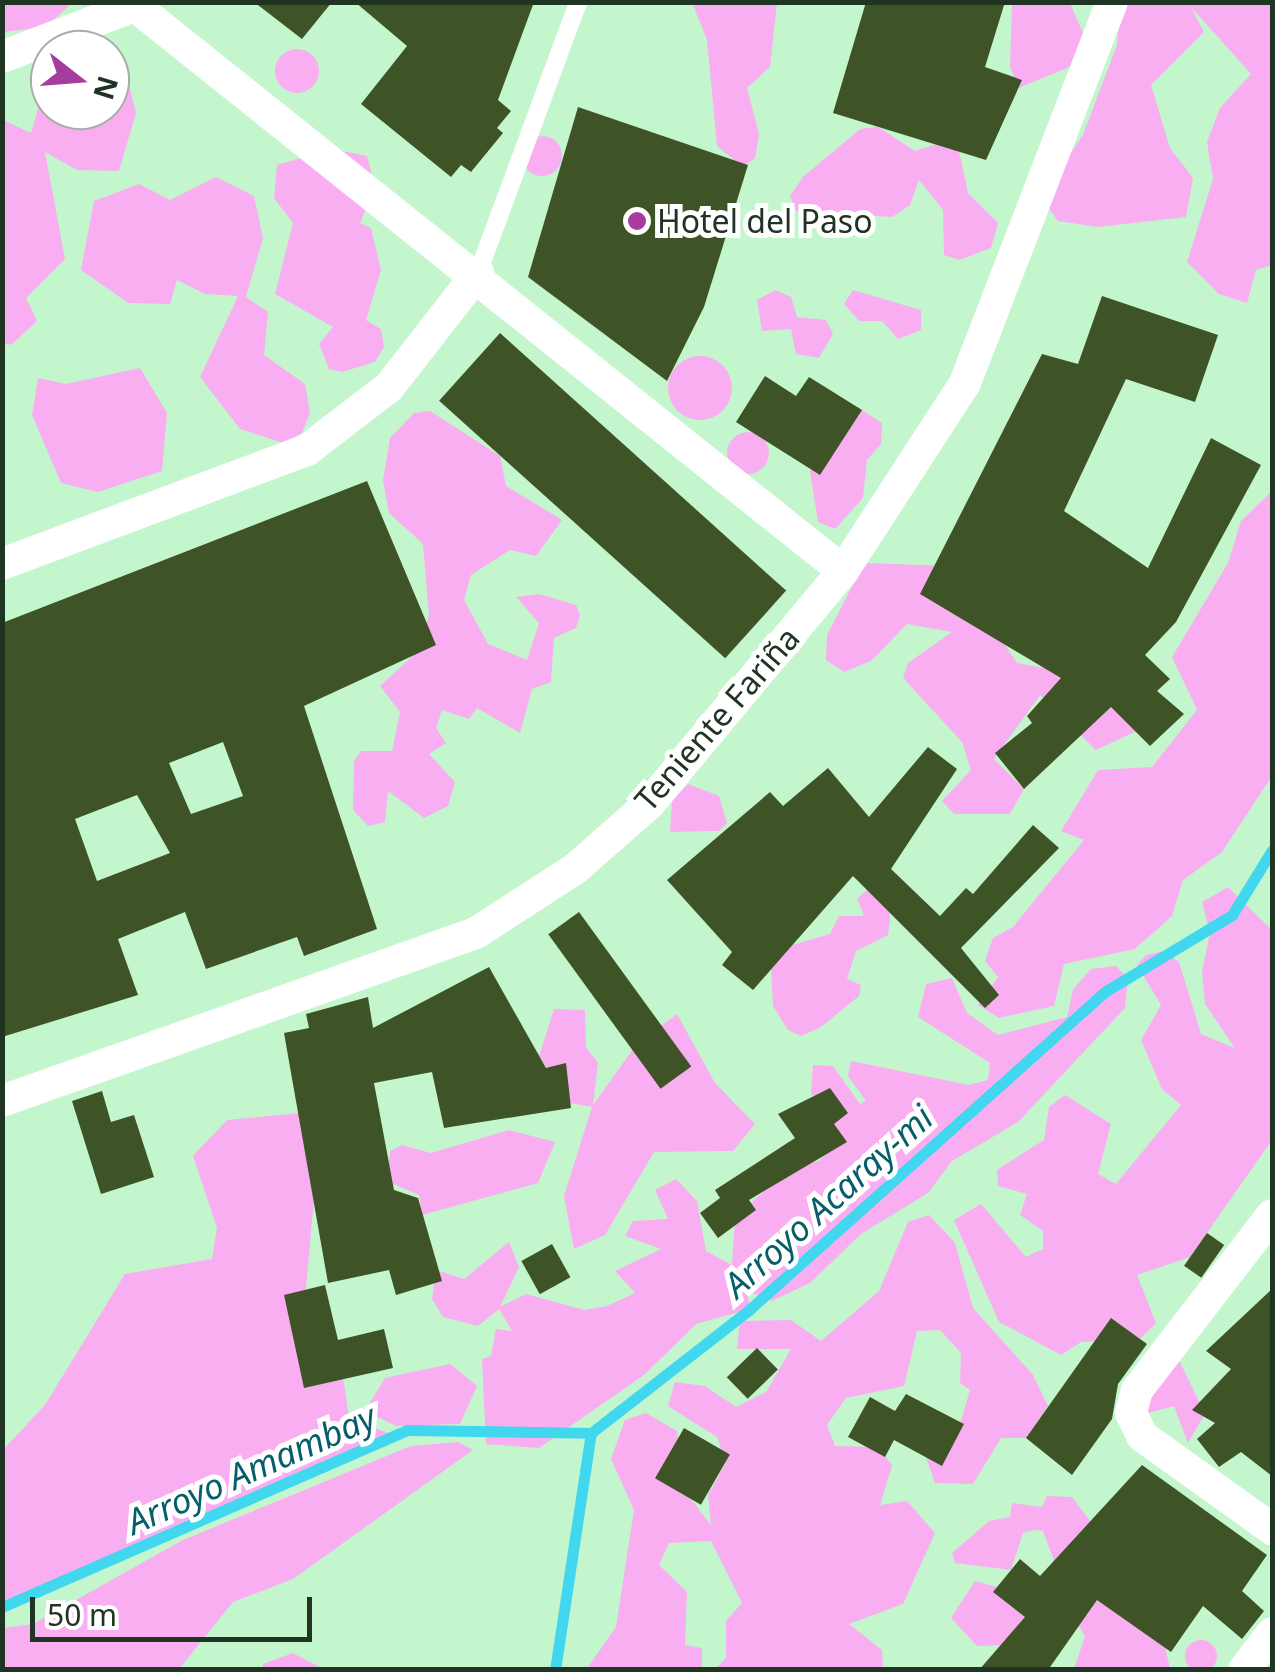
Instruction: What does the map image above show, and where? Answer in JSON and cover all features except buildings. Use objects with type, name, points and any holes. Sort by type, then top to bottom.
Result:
[{"type":"street","name":"Teniente Fariña","points":[[2,1101],[476,933],[576,869],[649,804],[843,572],[965,383],[1112,2]]},
{"type":"street","points":[[2,57],[132,4],[478,273],[843,572]]},
{"type":"street","points":[[2,564],[308,450],[388,388],[478,273]]},
{"type":"street","points":[[1272,1215],[1137,1390],[1131,1413],[1142,1436],[1272,1530]]},
{"type":"street","points":[[1244,1670],[1272,1633]]},
{"type":"lane","points":[[478,273],[578,2]]},
{"type":"shaded area","points":[[692,2],[777,3],[770,67],[747,88],[759,134],[755,158],[743,167],[717,146],[707,40]]},
{"type":"shaded area","points":[[2,3],[72,3],[46,27],[3,32]]},
{"type":"shaded area","points":[[1012,3],[1070,3],[1085,38],[1079,63],[1019,88],[1010,67]]},
{"type":"shaded area","points":[[1119,3],[1272,3],[1272,265],[1256,270],[1247,303],[1219,294],[1187,262],[1213,179],[1207,142],[1220,108],[1251,74],[1191,7],[1204,32],[1151,85],[1170,148],[1193,178],[1186,217],[1098,227],[1058,221],[1041,198],[1083,135],[1117,45]]},
{"type":"shaded area","points":[[297,49],[312,56],[319,71],[312,86],[297,93],[282,86],[275,71],[282,56]]},
{"type":"shaded area","points":[[130,88],[136,113],[119,171],[77,170],[45,152],[65,259],[26,298],[37,321],[11,345],[2,342],[3,120],[31,133],[130,130]]},
{"type":"shaded area","points":[[878,127],[915,151],[946,141],[959,151],[968,193],[998,223],[991,248],[959,260],[944,255],[943,210],[919,180],[910,205],[892,217],[796,211],[790,196],[803,177],[860,129]]},
{"type":"shaded area","points":[[542,136],[556,142],[562,156],[556,170],[542,176],[528,170],[522,156],[528,142]]},
{"type":"shaded area","points":[[333,149],[367,156],[375,187],[360,223],[371,228],[381,270],[366,320],[381,329],[384,347],[375,362],[342,372],[329,369],[319,344],[333,327],[275,294],[293,223],[274,198],[277,165]]},
{"type":"shaded area","points":[[216,177],[254,196],[263,238],[246,297],[268,312],[264,355],[305,384],[310,413],[302,433],[283,443],[240,429],[200,377],[238,296],[205,294],[177,280],[170,304],[128,303],[81,270],[94,201],[139,184],[170,200]]},
{"type":"shaded area","points":[[775,290],[791,297],[797,317],[826,320],[833,334],[819,358],[796,354],[791,329],[762,331],[757,300]]},
{"type":"shaded area","points":[[853,290],[921,310],[921,330],[898,339],[882,321],[859,321],[844,304]]},
{"type":"shaded area","points":[[700,356],[723,365],[732,388],[723,411],[700,420],[677,411],[668,388],[677,365]]},
{"type":"shaded area","points":[[140,368],[167,413],[162,471],[98,492],[61,483],[32,415],[38,378],[66,384]]},
{"type":"shaded area","points":[[857,407],[882,423],[881,444],[867,460],[863,498],[835,529],[818,522],[810,471]]},
{"type":"shaded area","points":[[430,411],[500,456],[506,486],[562,520],[536,556],[510,550],[471,575],[464,600],[488,644],[527,660],[539,623],[516,597],[539,594],[576,605],[580,615],[576,628],[554,638],[551,682],[532,689],[520,733],[477,708],[469,719],[442,710],[436,728],[446,743],[429,754],[455,782],[448,806],[424,818],[388,791],[385,822],[368,826],[353,810],[354,761],[361,751],[392,751],[400,712],[380,686],[417,652],[429,615],[423,544],[389,513],[383,480],[390,438],[414,413]]},
{"type":"shaded area","points":[[748,432],[763,438],[769,453],[763,468],[748,474],[733,468],[727,453],[733,438]]},
{"type":"shaded area","points":[[1272,469],[1272,776],[1222,852],[1183,880],[1172,916],[1135,949],[1064,964],[1054,1006],[999,1018],[978,1005],[998,977],[985,961],[993,938],[1013,927],[1084,840],[1061,831],[1098,770],[1152,767],[1197,710],[1172,657],[1228,563],[1241,521],[1271,492]]},
{"type":"shaded area","points":[[864,563],[952,566],[1017,663],[1064,672],[1141,729],[1096,750],[1040,695],[994,759],[1024,789],[1010,814],[954,814],[942,801],[971,770],[962,742],[903,678],[908,663],[952,632],[907,624],[871,661],[844,672],[826,660],[827,635]]},
{"type":"shaded area","points":[[688,784],[719,796],[727,823],[719,831],[670,832],[672,801]]},
{"type":"shaded area","points":[[874,884],[889,899],[888,935],[856,951],[847,979],[861,985],[859,996],[821,1027],[801,1036],[788,1030],[773,1006],[771,966],[782,948],[830,934],[839,916],[864,916],[857,899]]},
{"type":"shaded area","points":[[1228,887],[1272,930],[1272,1140],[1190,1257],[1137,1275],[1156,1323],[1140,1339],[1081,1342],[1061,1355],[999,1322],[954,1220],[981,1204],[1026,1257],[1043,1249],[1043,1231],[1020,1215],[1027,1194],[998,1186],[997,1170],[1044,1140],[1049,1107],[1065,1095],[1111,1124],[1098,1174],[1116,1184],[1181,1105],[1162,1089],[1141,1040],[1161,1005],[1137,965],[1146,955],[1164,951],[1179,962],[1201,1034],[1235,1048],[1205,1004],[1202,971],[1210,933],[1202,902]]},
{"type":"shaded area","points":[[1116,966],[1128,979],[1125,1008],[1018,1122],[952,1161],[928,1193],[861,1234],[810,1283],[772,1301],[747,1291],[750,1309],[696,1324],[644,1375],[539,1448],[486,1444],[482,1359],[491,1356],[496,1329],[512,1331],[499,1309],[478,1326],[443,1317],[432,1299],[436,1270],[464,1279],[509,1242],[519,1267],[500,1307],[526,1294],[584,1310],[607,1306],[635,1293],[615,1271],[661,1249],[625,1236],[633,1221],[668,1219],[655,1190],[676,1179],[697,1201],[706,1251],[732,1265],[735,1218],[794,1163],[820,1161],[833,1110],[811,1094],[813,1065],[833,1066],[860,1104],[866,1101],[848,1076],[851,1061],[969,1085],[988,1080],[990,1063],[918,1017],[926,984],[952,978],[967,1013],[998,1035],[1067,1017],[1073,989],[1091,969]]},
{"type":"shaded area","points":[[554,1009],[585,1010],[586,1047],[598,1063],[593,1105],[636,1045],[677,1014],[715,1083],[755,1124],[733,1151],[654,1152],[605,1235],[574,1249],[564,1196],[592,1107],[570,1103],[539,1056]]},
{"type":"shaded area","points":[[299,1113],[314,1199],[305,1299],[340,1356],[349,1418],[396,1436],[3,1607],[2,1451],[45,1405],[125,1274],[212,1259],[217,1228],[193,1156],[227,1120]]},
{"type":"shaded area","points":[[509,1130],[555,1142],[538,1183],[422,1215],[419,1195],[387,1181],[390,1151],[402,1145],[431,1153]]},
{"type":"shaded area","points":[[929,1215],[955,1243],[973,1308],[1033,1375],[1048,1406],[1026,1438],[1001,1438],[973,1484],[935,1483],[926,1457],[955,1441],[970,1390],[960,1383],[961,1353],[940,1330],[917,1331],[904,1386],[846,1398],[827,1425],[835,1446],[879,1447],[892,1466],[880,1505],[907,1501],[935,1533],[903,1604],[849,1624],[882,1650],[883,1669],[715,1669],[726,1658],[726,1621],[742,1603],[711,1541],[669,1543],[659,1565],[687,1592],[685,1645],[702,1648],[702,1669],[586,1670],[616,1627],[634,1510],[611,1459],[625,1420],[646,1413],[677,1431],[684,1490],[711,1525],[708,1495],[726,1463],[717,1437],[668,1406],[675,1382],[705,1386],[736,1407],[766,1392],[791,1349],[737,1349],[740,1321],[791,1320],[821,1341],[879,1291],[908,1222]]},
{"type":"shaded area","points":[[1178,1358],[1205,1414],[1188,1443],[1174,1406],[1148,1413],[1142,1386]]},
{"type":"shaded area","points":[[450,1364],[477,1386],[460,1424],[396,1426],[365,1411],[385,1378]]},
{"type":"shaded area","points":[[458,1442],[473,1450],[293,1579],[233,1602],[179,1669],[3,1669],[3,1628],[33,1624],[183,1540],[411,1446]]},
{"type":"shaded area","points":[[1047,1496],[1072,1497],[1094,1526],[1056,1566],[1043,1531],[1034,1530],[1023,1533],[1011,1570],[955,1563],[952,1553],[989,1521],[1010,1517],[1012,1503],[1042,1507]]},
{"type":"shaded area","points":[[975,1581],[997,1587],[1039,1617],[1010,1645],[977,1646],[951,1618]]},
{"type":"shaded area","points":[[1080,1588],[1164,1641],[1170,1669],[1074,1669],[1085,1636],[1076,1621]]},
{"type":"shaded area","points":[[1201,1640],[1213,1644],[1217,1656],[1213,1668],[1201,1672],[1189,1668],[1185,1656],[1189,1644]]},
{"type":"shaded area","points":[[293,1653],[323,1669],[262,1669],[263,1664]]},
{"type":"waterway","name":"Arroyo Acaray-mi","points":[[555,1670],[591,1433],[750,1309],[1106,991],[1232,915],[1272,850]]},
{"type":"waterway","name":"Arroyo Amambay","points":[[2,1607],[408,1430],[591,1433]]},
{"type":"place","name":"Hotel del Paso","points":[[637,221]]}]
